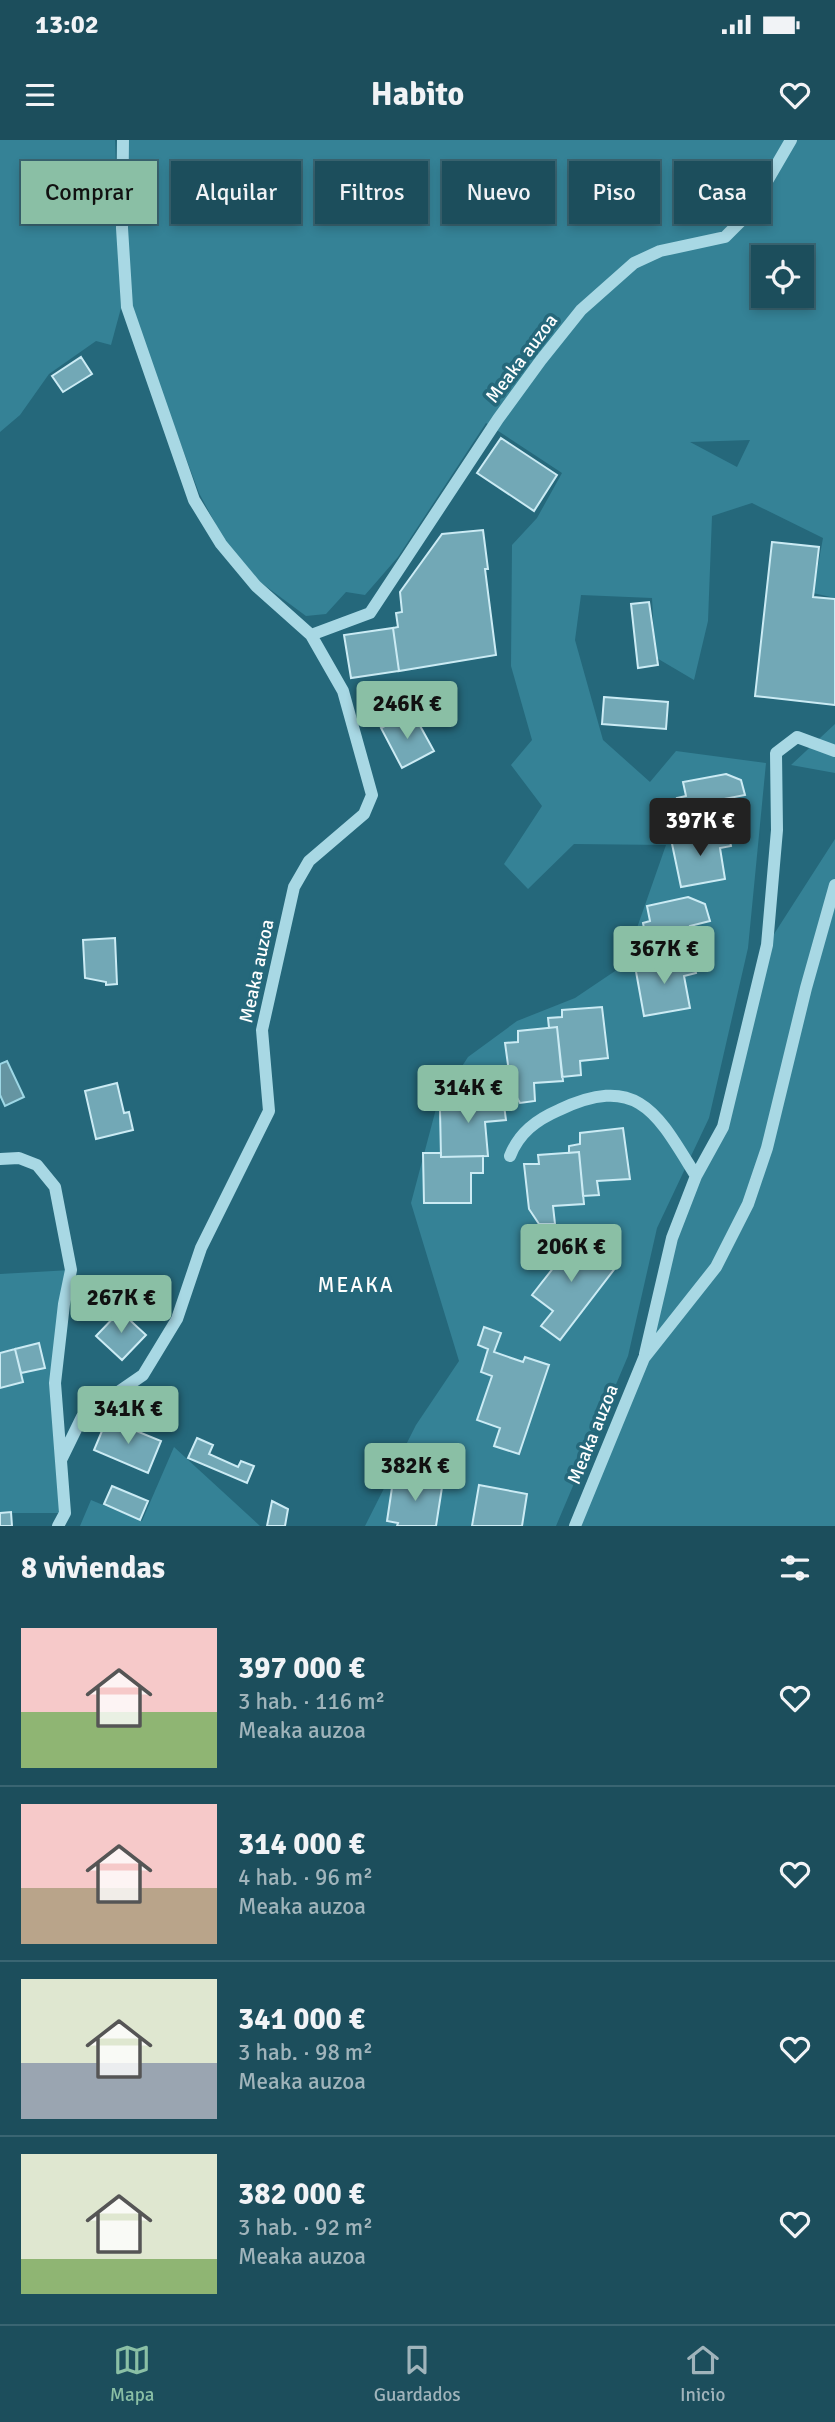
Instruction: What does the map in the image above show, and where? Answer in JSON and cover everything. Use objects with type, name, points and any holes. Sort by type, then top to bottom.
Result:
[{"type":"street","name":"Meaka auzoa","points":[[61,1460],[82,1417],[143,1375],[177,1319],[201,1248],[269,1111],[261,1030],[294,887],[309,861],[364,814],[372,795],[343,691],[311,635],[256,586],[221,544],[194,500],[127,307],[122,228],[123,140]]},
{"type":"street","name":"Meaka auzoa","points":[[311,635],[370,613],[498,419],[581,310],[634,263],[660,251],[726,236],[748,214],[791,140]]},
{"type":"street","name":"Meaka auzoa","points":[[575,1526],[644,1358],[672,1238],[696,1176],[723,1127],[768,945],[777,830],[776,753],[797,737],[835,751]]},
{"type":"street","name":"Meaka auzoa","points":[[644,1358],[716,1267],[748,1205],[767,1148],[806,988],[835,885]]},
{"type":"street","points":[[510,1156],[517,1138],[546,1116],[574,1102],[613,1093],[638,1102],[663,1122],[696,1176]]},
{"type":"street","points":[[0,1159],[19,1158],[37,1165],[55,1187],[71,1270],[64,1304],[55,1383],[65,1513],[58,1526]]},
{"type":"shaded area","points":[[0,140],[115,140],[116,161],[21,161],[21,224],[118,224],[121,308],[111,345],[96,341],[49,374],[20,415],[0,432]]},
{"type":"shaded area","points":[[128,140],[835,140],[835,598],[813,593],[823,538],[752,503],[712,516],[708,621],[694,680],[655,657],[652,598],[581,595],[575,640],[603,740],[650,782],[676,751],[766,763],[748,948],[709,1118],[657,1228],[628,1356],[556,1526],[365,1526],[416,1425],[459,1361],[411,1203],[437,1105],[468,1057],[517,1021],[575,998],[624,965],[666,845],[574,844],[528,889],[504,864],[542,806],[511,765],[532,740],[511,666],[512,545],[537,518],[562,473],[486,423],[398,557],[365,595],[346,592],[326,614],[306,616],[260,582],[224,540],[199,493],[131,310],[126,224],[157,224],[157,161],[128,161]],"holes":[[[750,440],[737,467],[690,442]]]},
{"type":"shaded area","points":[[835,724],[835,773],[791,765]]},
{"type":"shaded area","points":[[835,839],[835,1526],[575,1526],[644,1358],[672,1238],[723,1127],[767,945]]},
{"type":"shaded area","points":[[7,1061],[24,1097],[5,1106],[0,1095],[0,1064]]},
{"type":"shaded area","points":[[71,1270],[55,1383],[65,1513],[0,1513],[0,1274]]},
{"type":"shaded area","points":[[174,1447],[260,1526],[80,1526],[91,1500],[142,1521]]},
{"type":"building","points":[[81,357],[92,374],[63,392],[52,376]]},
{"type":"building","points":[[501,438],[557,475],[534,511],[477,473]]},
{"type":"building","points":[[483,530],[496,655],[399,671],[393,628],[398,627],[396,613],[402,612],[400,592],[442,534]]},
{"type":"building","points":[[772,542],[819,547],[813,597],[835,599],[835,705],[755,696]]},
{"type":"building","points":[[649,602],[658,665],[638,668],[631,604]]},
{"type":"building","points":[[393,628],[399,671],[351,678],[344,635]]},
{"type":"building","points":[[604,697],[668,702],[666,729],[602,724]]},
{"type":"building","points":[[407,714],[414,727],[419,724],[434,751],[402,768],[381,728]]},
{"type":"building","points":[[726,774],[741,780],[745,795],[724,799],[732,830],[687,839],[677,798],[686,796],[683,782]]},
{"type":"building","points":[[728,831],[731,846],[720,848],[725,879],[681,887],[671,839],[687,836],[687,839]]},
{"type":"building","points":[[688,897],[705,904],[710,921],[690,926],[697,957],[651,966],[643,923],[650,921],[647,906]]},
{"type":"building","points":[[115,938],[117,984],[106,985],[106,982],[85,978],[83,940]]},
{"type":"building","points":[[693,959],[696,973],[684,976],[690,1008],[644,1016],[635,966]]},
{"type":"building","points":[[602,1007],[608,1058],[580,1061],[581,1075],[562,1077],[557,1027],[549,1028],[548,1018],[562,1017],[562,1010]]},
{"type":"building","points":[[557,1027],[563,1081],[534,1083],[535,1101],[520,1103],[511,1087],[505,1043],[518,1042],[518,1031]]},
{"type":"building","points":[[117,1083],[124,1113],[129,1112],[133,1130],[96,1139],[85,1091]]},
{"type":"building","points":[[447,1095],[487,1095],[504,1105],[506,1120],[485,1122],[488,1156],[441,1157],[440,1110],[447,1109]]},
{"type":"building","points":[[623,1128],[630,1179],[597,1181],[599,1195],[583,1196],[579,1152],[569,1153],[569,1146],[580,1144],[580,1133]]},
{"type":"building","points":[[579,1152],[584,1204],[553,1206],[555,1224],[539,1224],[529,1209],[524,1164],[539,1164],[538,1155]]},
{"type":"building","points":[[423,1153],[441,1153],[441,1157],[483,1156],[483,1173],[471,1173],[471,1203],[424,1203]]},
{"type":"building","points":[[564,1235],[593,1257],[596,1252],[616,1267],[560,1340],[541,1326],[553,1311],[532,1295],[554,1267],[545,1260]]},
{"type":"building","points":[[120,1311],[146,1335],[122,1360],[96,1336]]},
{"type":"building","points":[[484,1327],[501,1333],[494,1352],[523,1362],[525,1357],[549,1365],[519,1454],[494,1446],[500,1428],[477,1420],[492,1376],[481,1372],[488,1349],[478,1345]]},
{"type":"building","points":[[39,1343],[45,1368],[21,1373],[15,1349]]},
{"type":"building","points":[[15,1349],[23,1382],[0,1388],[0,1353]]},
{"type":"building","points":[[107,1419],[161,1441],[148,1473],[94,1450]]},
{"type":"building","points":[[197,1438],[213,1445],[209,1454],[238,1467],[241,1461],[254,1466],[247,1483],[188,1458]]},
{"type":"building","points":[[413,1476],[443,1481],[436,1526],[397,1526],[398,1523],[387,1521],[393,1481],[411,1484]]},
{"type":"building","points":[[479,1485],[527,1494],[522,1526],[472,1526]]},
{"type":"building","points":[[112,1486],[148,1501],[140,1520],[104,1504]]},
{"type":"building","points":[[272,1501],[288,1509],[285,1526],[267,1526]]},
{"type":"building","points":[[11,1512],[12,1526],[0,1526],[0,1513]]},
{"type":"district","name":"MEAKA","points":[[356,1285]]}]
